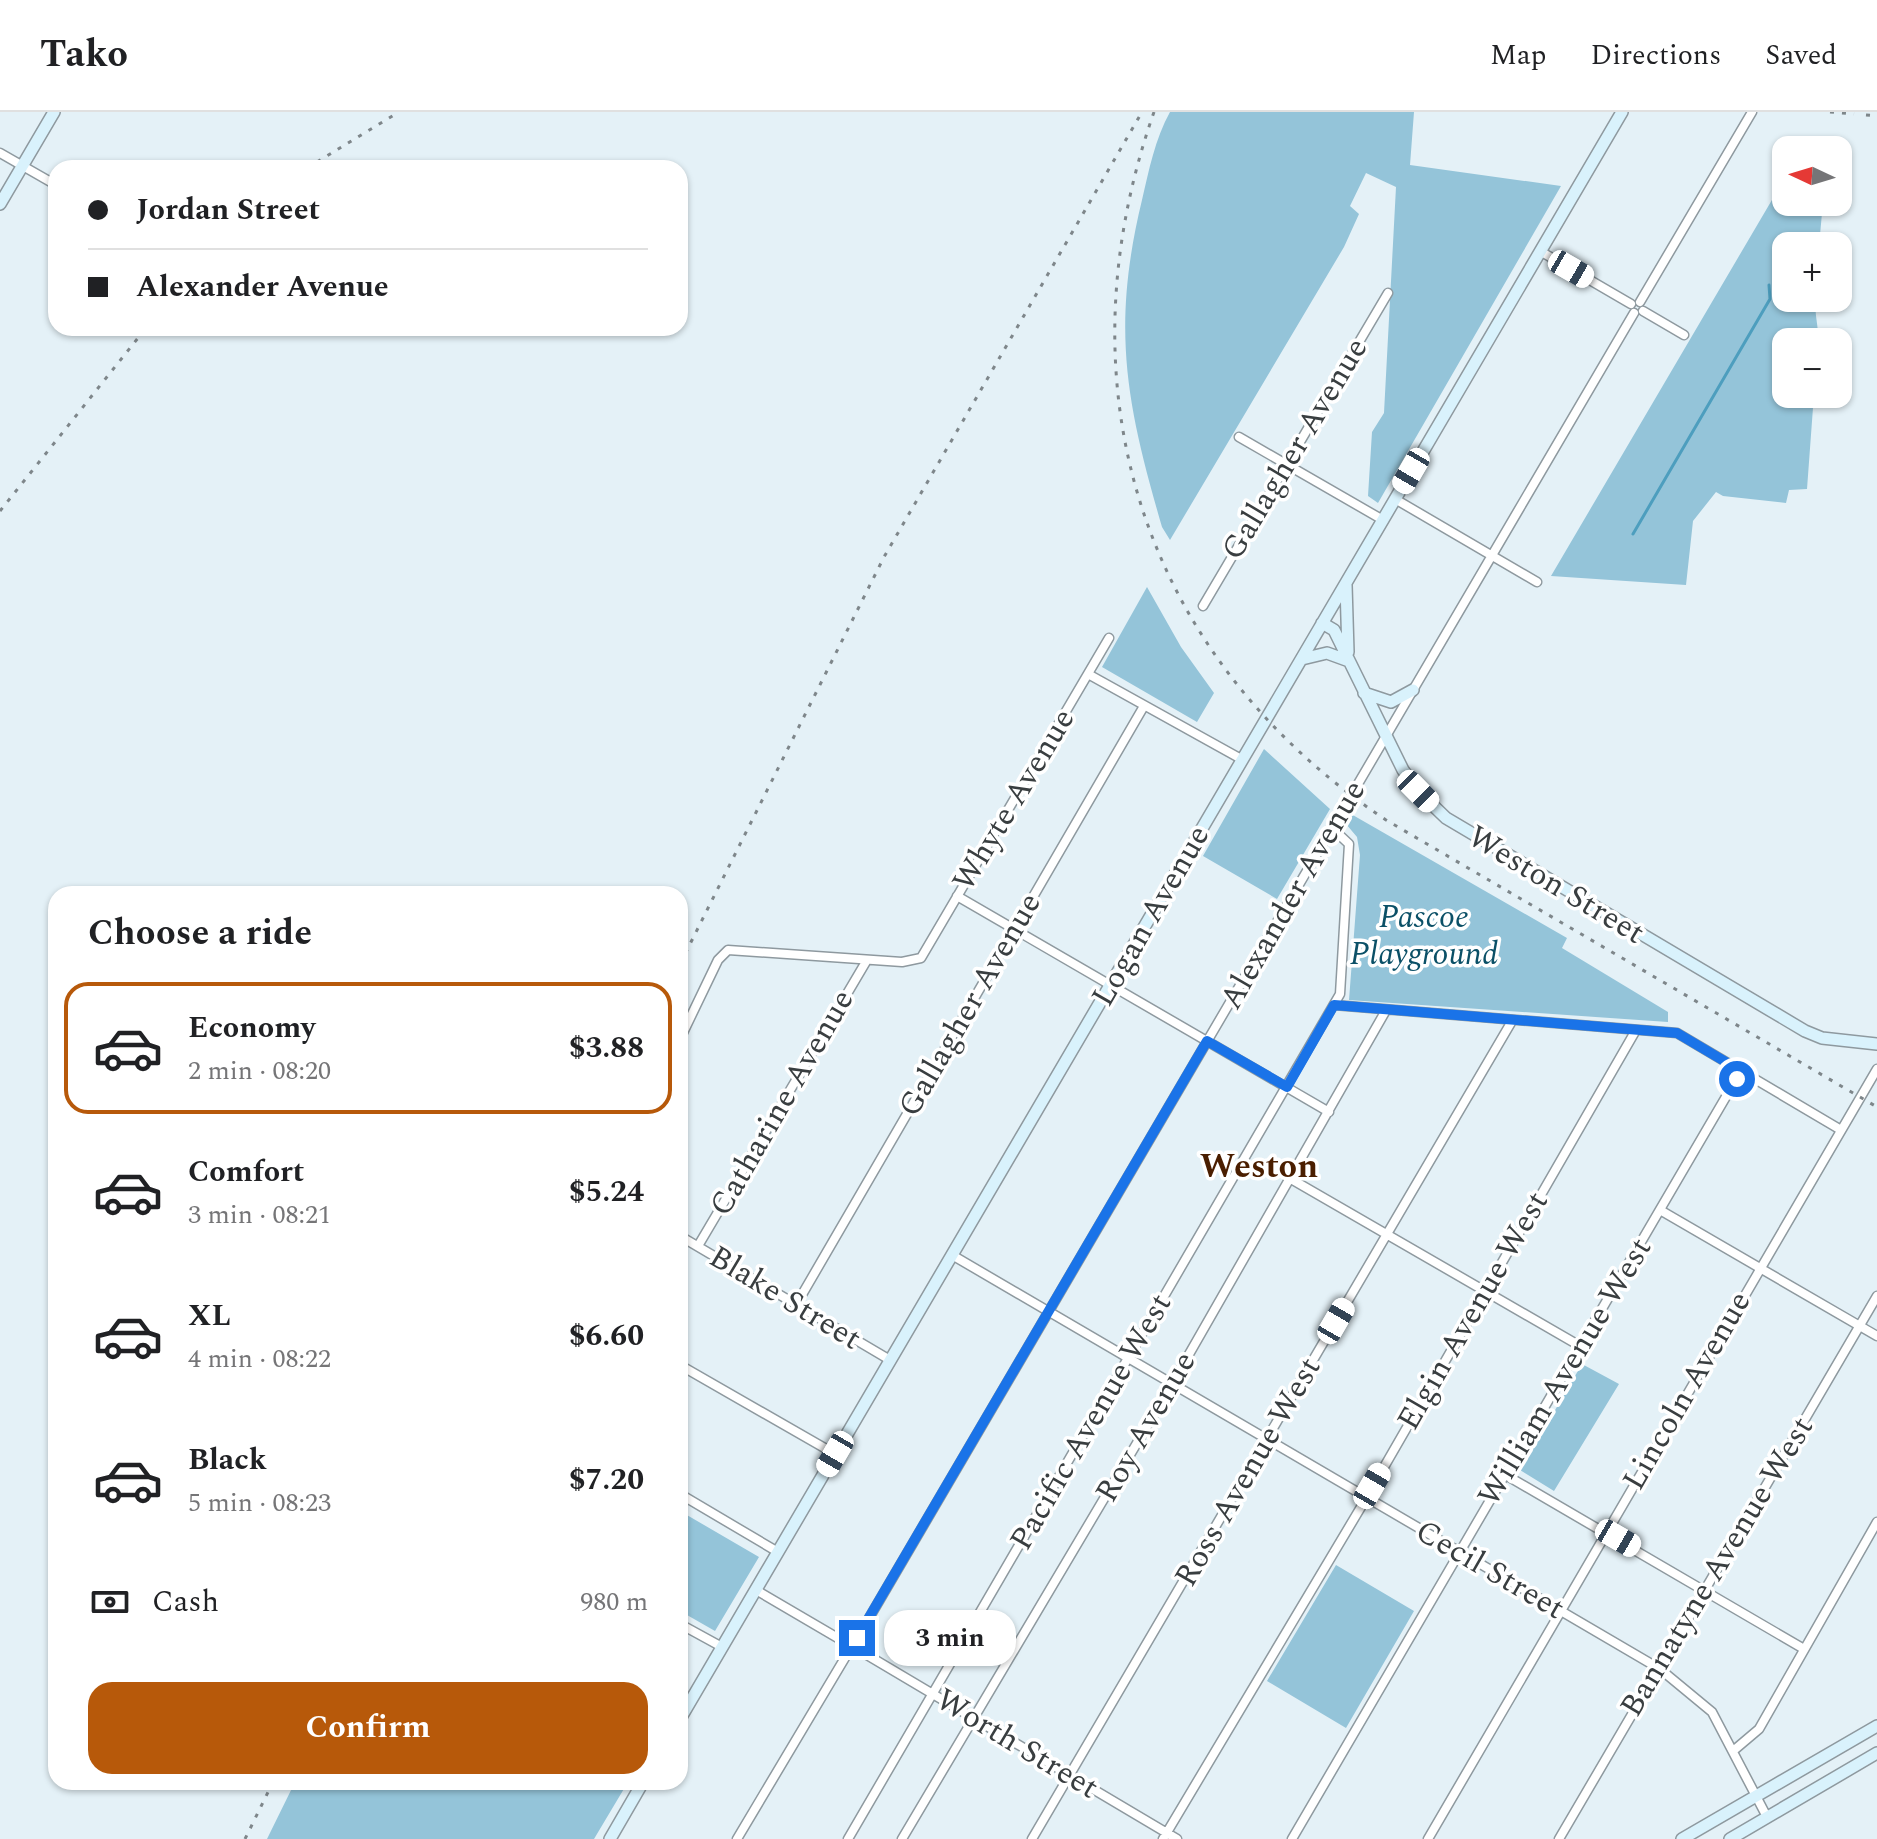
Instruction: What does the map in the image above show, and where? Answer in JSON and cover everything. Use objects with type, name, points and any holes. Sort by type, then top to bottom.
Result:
[{"type":"main road","points":[[0,204],[54,112]]},
{"type":"main road","name":"Logan Avenue","points":[[688,1705],[1622,112]]},
{"type":"main road","points":[[1302,659],[1327,653],[1349,661],[1346,583]]},
{"type":"main road","name":"Weston Street","points":[[1322,623],[1334,630],[1385,736],[1418,791],[1473,837],[1805,1031],[1822,1038],[1877,1044]]},
{"type":"main road","points":[[1364,693],[1391,702],[1413,690]]},
{"type":"main road","points":[[1682,1839],[1877,1726]]},
{"type":"main road","points":[[1730,1839],[1877,1753]]},
{"type":"main road","points":[[610,1839],[638,1790]]},
{"type":"street","name":"Alexander Avenue","points":[[737,1839],[1752,112]]},
{"type":"street","points":[[0,153],[48,180]]},
{"type":"street","points":[[1540,251],[1684,335]]},
{"type":"street","name":"Gallagher Avenue","points":[[1203,606],[1388,293]]},
{"type":"street","points":[[1239,437],[1383,520]]},
{"type":"street","points":[[1395,499],[1537,582]]},
{"type":"street","name":"Whyte Avenue","points":[[867,960],[916,960],[923,956],[1109,638]]},
{"type":"street","points":[[1088,674],[1243,760]]},
{"type":"street","name":"Gallagher Avenue","points":[[796,1305],[1144,706]]},
{"type":"street","name":"Pacific Avenue West","points":[[848,1839],[1340,994],[1349,844],[1332,828]]},
{"type":"street","points":[[957,896],[1329,1112]]},
{"type":"street","points":[[688,1022],[718,960],[728,950],[867,960]]},
{"type":"street","name":"Catharine Avenue","points":[[698,1246],[867,960]]},
{"type":"street","points":[[1334,1005],[1385,1012],[1677,1033],[1841,1130]]},
{"type":"street","name":"Roy Avenue","points":[[902,1839],[1172,1384],[1385,1012]]},
{"type":"street","name":"Ross Avenue West","points":[[1032,1839],[1512,1021]]},
{"type":"street","name":"Elgin Avenue West","points":[[1165,1836],[1366,1497],[1636,1030]]},
{"type":"street","name":"Lincoln Avenue","points":[[1428,1839],[1877,1069]]},
{"type":"street","name":"William Avenue West","points":[[1292,1839],[1741,1071]]},
{"type":"street","points":[[1291,1179],[1580,1346]]},
{"type":"street","points":[[1660,1210],[1877,1336]]},
{"type":"street","name":"Blake Street","points":[[688,1240],[890,1360]]},
{"type":"street","name":"Cecil Street","points":[[952,1255],[1656,1667],[1712,1712],[1759,1796],[1767,1817]]},
{"type":"street","name":"Bannatyne Avenue West","points":[[1559,1839],[1656,1667],[1877,1296]]},
{"type":"street","points":[[688,1370],[835,1454]]},
{"type":"street","points":[[1504,1474],[1804,1649]]},
{"type":"street","points":[[688,1499],[778,1552]]},
{"type":"street","points":[[1733,1751],[1759,1729],[1877,1522]]},
{"type":"street","name":"Worth Street","points":[[756,1590],[1070,1776],[1165,1836],[1177,1839]]},
{"type":"street","points":[[688,1628],[722,1647]]},
{"type":"green space","points":[[1170,112],[1414,112],[1410,165],[1561,186],[1378,503],[1368,496],[1372,432],[1384,413],[1396,187],[1366,173],[1350,206],[1359,214],[1344,247],[1170,540],[1162,527],[1139,442],[1127,365],[1125,327],[1132,246],[1156,144]]},
{"type":"green space","points":[[1772,200],[1772,216],[1822,216],[1820,232],[1772,232],[1772,312],[1816,312],[1818,328],[1772,328],[1772,408],[1813,408],[1807,489],[1789,490],[1786,503],[1723,496],[1716,492],[1693,521],[1686,585],[1551,576]]},
{"type":"green space","points":[[1147,587],[1181,647],[1214,693],[1197,722],[1102,667]]},
{"type":"green space","points":[[1264,749],[1330,809],[1277,899],[1203,856]]},
{"type":"green space","name":"Pascoe Playground","points":[[1351,814],[1567,938],[1562,948],[1668,1012],[1668,1022],[1349,1000],[1360,855],[1357,837],[1346,824]]},
{"type":"green space","points":[[1582,1364],[1619,1384],[1554,1491],[1520,1470]]},
{"type":"green space","points":[[688,1516],[759,1557],[715,1631],[688,1616]]},
{"type":"green space","points":[[1336,1565],[1414,1611],[1346,1728],[1267,1681]]},
{"type":"green space","points":[[291,1790],[623,1790],[594,1839],[267,1839]]},
{"type":"waterway","points":[[1633,534],[1770,299],[1769,285]]},
{"type":"railway","points":[[320,160],[399,112]]},
{"type":"railway","points":[[688,948],[884,557],[1142,112]]},
{"type":"railway","points":[[1154,112],[1126,215],[1115,316],[1120,414],[1142,508],[1180,597],[1233,679],[1302,754],[1386,820],[1877,1107]]},
{"type":"railway","points":[[1830,112],[1854,114]]},
{"type":"railway","points":[[1866,115],[1877,116]]},
{"type":"railway","points":[[0,511],[140,336]]},
{"type":"railway","points":[[245,1839],[269,1790]]},
{"type":"district","name":"Weston","points":[[1259,1167]]},
{"type":"route","points":[[857,1638],[1207,1041],[1287,1087],[1334,1005],[1385,1012],[1677,1033],[1741,1071],[1737,1079]]}]
